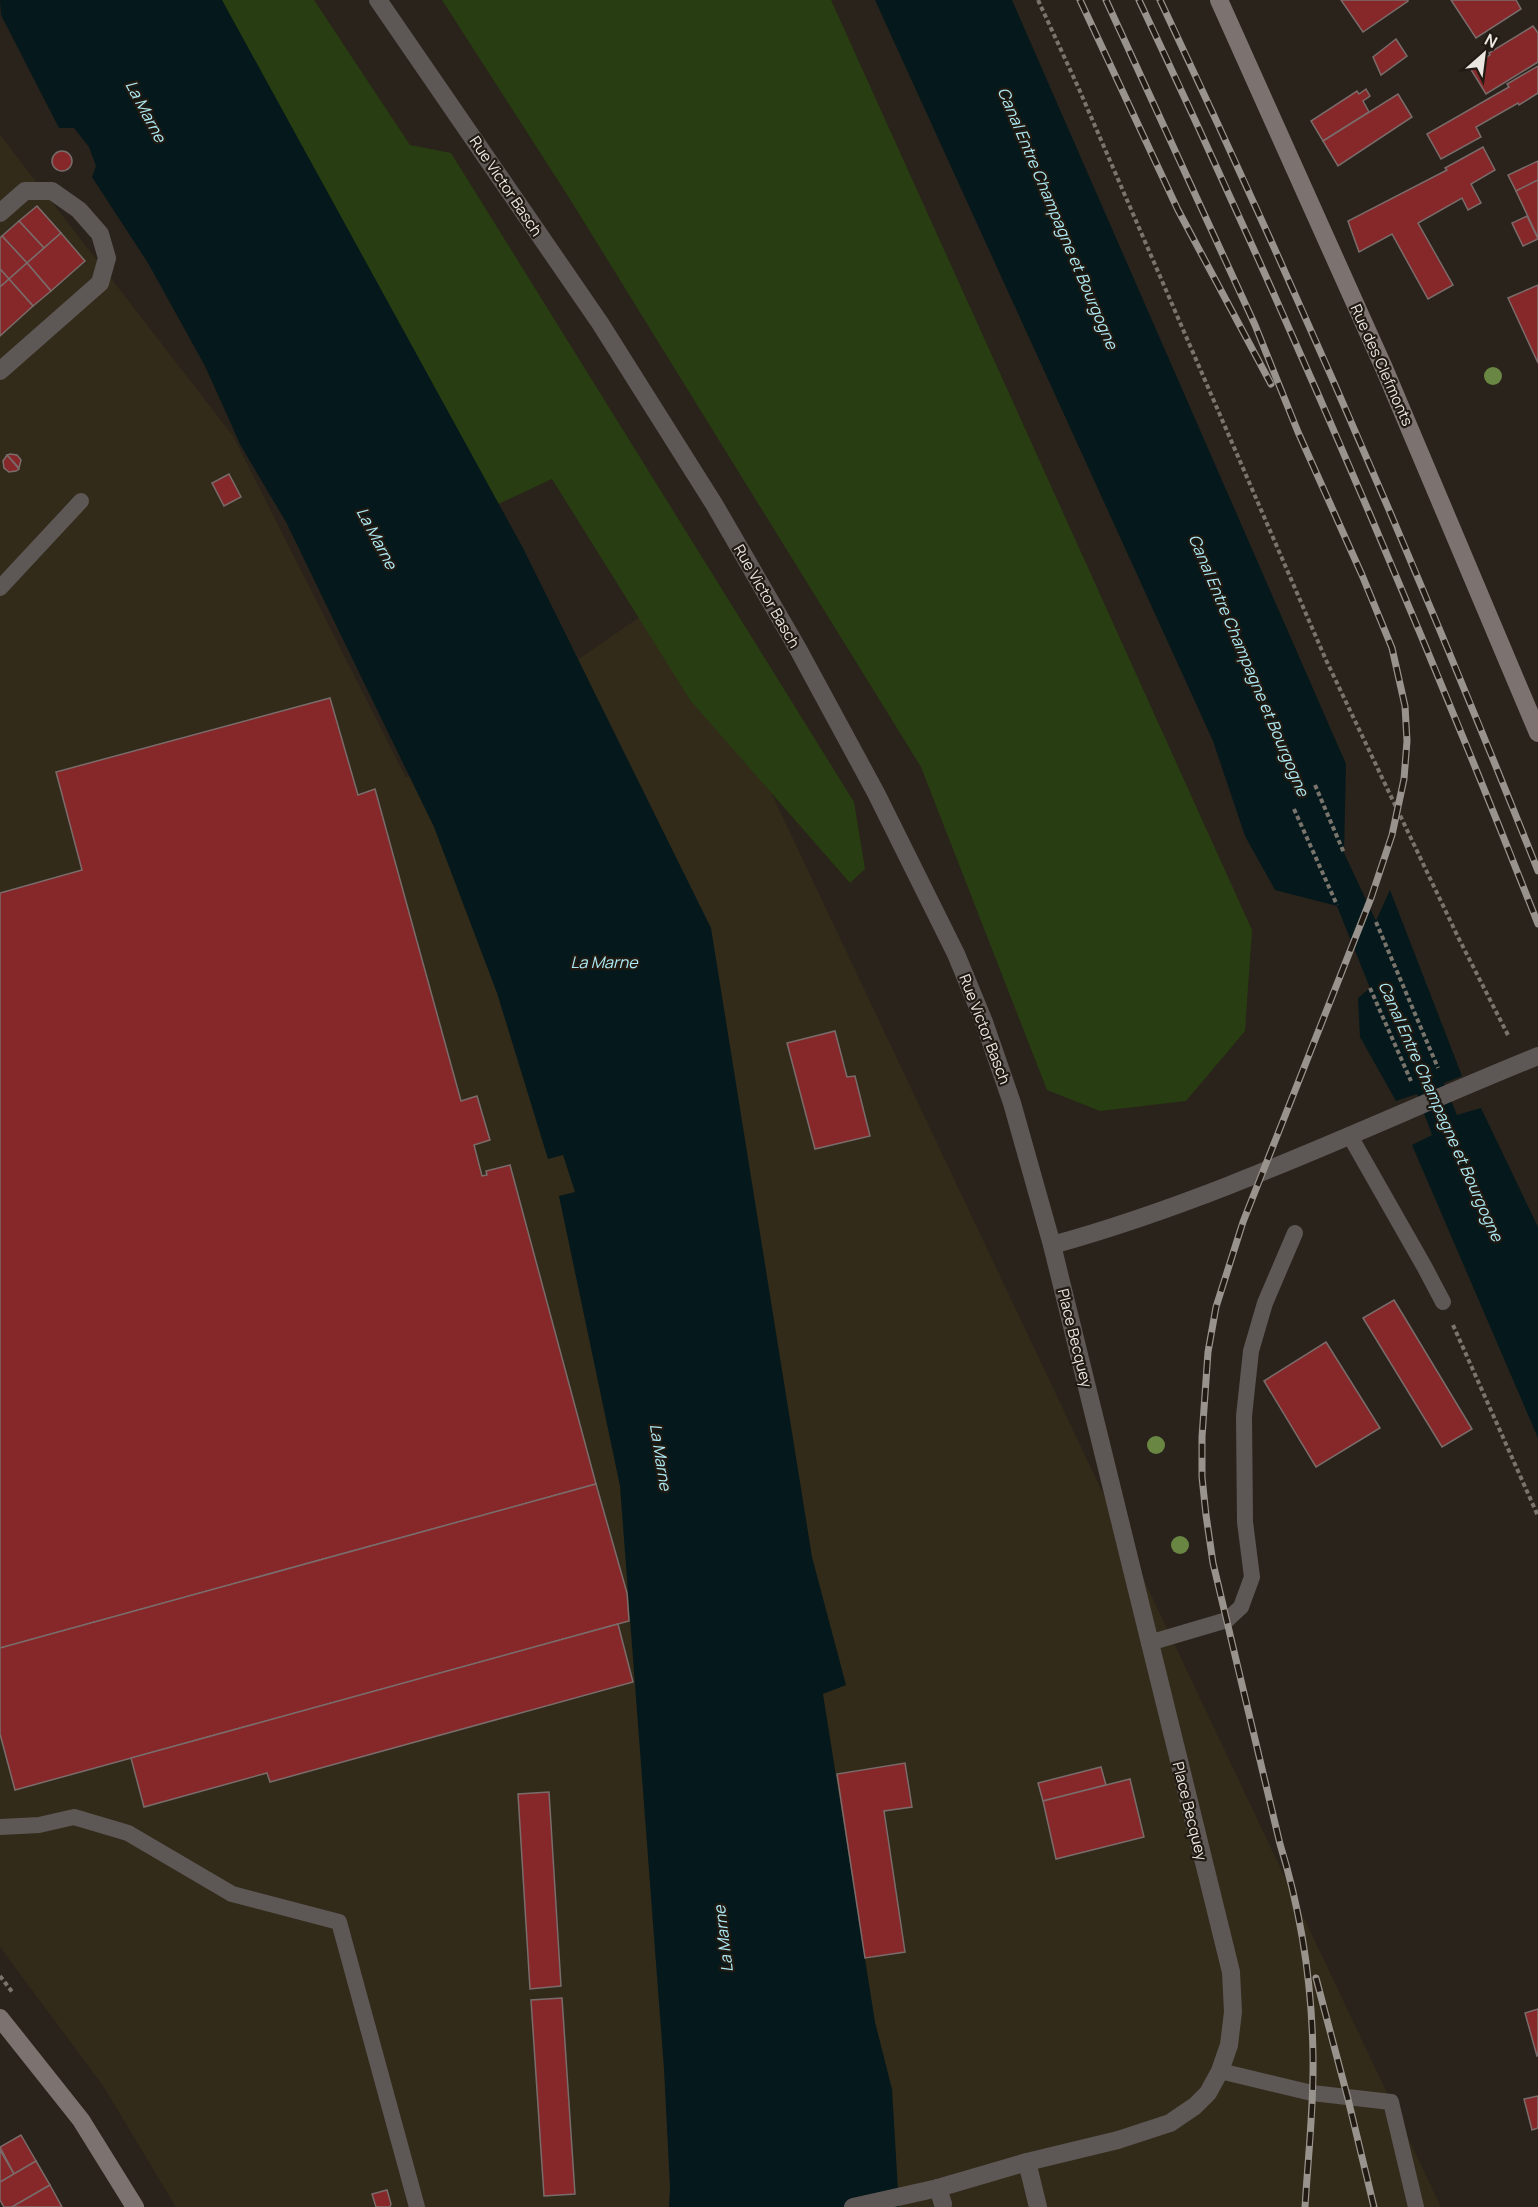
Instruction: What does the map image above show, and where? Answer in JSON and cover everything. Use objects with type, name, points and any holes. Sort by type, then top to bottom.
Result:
[{"type":"street","name":"Rue Victor Basch","points":[[378,0],[613,344],[714,504],[860,762],[919,876],[956,954],[984,1022],[1012,1102],[1052,1245]]},
{"type":"street","name":"Rue des Clefmonts","points":[[1218,0],[1384,368],[1538,733]]},
{"type":"street","points":[[0,213],[25,191],[52,190],[79,210],[100,234],[107,258],[100,283],[0,372]]},
{"type":"street","points":[[1052,1245],[1111,1229],[1262,1173],[1530,1060]]},
{"type":"street","name":"Place Becquey","points":[[853,2207],[941,2196],[1027,2162],[1118,2140],[1170,2123],[1195,2106],[1208,2093],[1220,2071],[1229,2046],[1233,2013],[1231,1972],[1052,1245]]},
{"type":"street","points":[[0,2018],[81,2120],[135,2207]]},
{"type":"street","points":[[1027,2162],[1038,2207]]},
{"type":"lane","points":[[0,588],[81,501]]},
{"type":"lane","points":[[1350,1136],[1443,1302]]},
{"type":"lane","points":[[1149,1643],[1227,1620],[1241,1607],[1252,1577],[1245,1522],[1244,1416],[1251,1351],[1265,1302],[1295,1233]]},
{"type":"lane","points":[[0,1827],[39,1825],[74,1817],[128,1833],[232,1894],[339,1922],[417,2207]]},
{"type":"lane","points":[[1220,2071],[1312,2093],[1391,2102],[1416,2207]]},
{"type":"path","points":[[1038,0],[1089,111],[1326,660],[1458,937],[1530,1060]]},
{"type":"path","points":[[1316,785],[1344,853]]},
{"type":"path","points":[[1294,809],[1337,905]]},
{"type":"path","points":[[1376,922],[1439,1072]]},
{"type":"path","points":[[1370,988],[1412,1083]]},
{"type":"path","points":[[1443,1302],[1538,1516]]},
{"type":"shaded area","points":[[0,135],[233,436],[406,778],[676,592],[1441,2207],[176,2207],[104,2087],[0,1947]]},
{"type":"green space","points":[[193,0],[314,0],[410,145],[451,153],[854,802],[865,869],[850,883],[690,700],[552,479],[477,514]]},
{"type":"green space","points":[[442,0],[831,0],[1252,930],[1245,1031],[1186,1101],[1100,1111],[1047,1090],[921,767],[568,196]]},
{"type":"water","name":"La Marne","points":[[0,0],[222,0],[523,548],[711,928],[812,1557],[846,1685],[823,1694],[875,2022],[892,2089],[899,2207],[669,2207],[664,2069],[620,1486],[559,1196],[575,1192],[563,1155],[548,1159],[497,993],[434,827],[286,522],[241,446],[205,366],[148,263],[92,177],[96,166],[89,147],[74,128],[59,128],[1,15]]},
{"type":"water","name":"Canal Entre Champagne et Bourgogne","points":[[875,0],[1012,0],[1346,764],[1344,853],[1376,921],[1390,890],[1462,1076],[1444,1083],[1457,1115],[1481,1108],[1538,1227],[1538,1438],[1412,1145],[1432,1135],[1417,1094],[1396,1101],[1360,1037],[1358,998],[1370,988],[1337,906],[1275,890],[1245,836],[1213,741]]},
{"type":"building","points":[[1341,0],[1408,0],[1408,1],[1363,32]]},
{"type":"building","points":[[1451,0],[1516,0],[1521,9],[1476,38]]},
{"type":"building","points":[[1533,26],[1538,33],[1538,62],[1486,94],[1470,68],[1490,55],[1489,53]]},
{"type":"building","points":[[1396,39],[1407,56],[1381,75],[1373,57]]},
{"type":"building","points":[[1538,66],[1538,93],[1476,127],[1481,137],[1441,159],[1427,134],[1509,87],[1507,84]]},
{"type":"building","points":[[1366,89],[1370,96],[1363,101],[1369,112],[1323,141],[1311,121],[1357,91],[1359,94]]},
{"type":"building","points":[[1398,94],[1412,117],[1338,166],[1323,141]]},
{"type":"building","points":[[1483,147],[1495,170],[1471,184],[1481,203],[1468,210],[1462,198],[1418,223],[1453,285],[1428,299],[1392,234],[1359,252],[1348,221],[1447,170],[1445,168]]},
{"type":"building","points":[[62,151],[69,154],[72,161],[69,168],[62,171],[55,168],[52,161],[55,154]]},
{"type":"building","points":[[1538,161],[1538,180],[1516,191],[1508,175]]},
{"type":"building","points":[[1538,180],[1538,238],[1516,191]]},
{"type":"building","points":[[37,206],[61,233],[44,248],[19,221]]},
{"type":"building","points":[[1527,216],[1538,239],[1523,246],[1512,223]]},
{"type":"building","points":[[19,221],[44,248],[27,263],[2,236]]},
{"type":"building","points":[[61,233],[85,261],[51,291],[27,263]]},
{"type":"building","points":[[2,236],[27,263],[9,279],[0,269],[0,238]]},
{"type":"building","points":[[27,263],[51,291],[33,306],[9,279]]},
{"type":"building","points":[[0,269],[9,279],[0,287]]},
{"type":"building","points":[[9,279],[33,306],[0,336],[0,287]]},
{"type":"building","points":[[1538,285],[1538,363],[1508,298]]},
{"type":"building","points":[[7,455],[17,455],[21,460],[19,468]]},
{"type":"building","points":[[7,455],[19,469],[9,472],[4,468],[3,461]]},
{"type":"building","points":[[229,474],[241,497],[224,506],[212,483]]},
{"type":"building","points":[[330,698],[358,795],[375,789],[461,1101],[477,1096],[490,1140],[474,1145],[482,1176],[487,1175],[486,1171],[510,1165],[596,1484],[0,1648],[0,893],[82,870],[56,772]]},
{"type":"building","points":[[835,1031],[847,1077],[855,1076],[870,1136],[815,1149],[787,1043]]},
{"type":"building","points":[[1394,1300],[1472,1429],[1442,1447],[1363,1318]]},
{"type":"building","points":[[1326,1342],[1380,1428],[1316,1467],[1264,1381]]},
{"type":"building","points":[[596,1484],[627,1593],[629,1621],[15,1790],[0,1734],[0,1648]]},
{"type":"building","points":[[618,1624],[633,1682],[270,1782],[267,1773],[144,1807],[131,1758]]},
{"type":"building","points":[[905,1763],[912,1807],[884,1811],[905,1952],[865,1958],[837,1774]]},
{"type":"building","points":[[1101,1767],[1106,1785],[1043,1801],[1038,1783]]},
{"type":"building","points":[[1130,1779],[1144,1837],[1056,1859],[1043,1801]]},
{"type":"building","points":[[549,1792],[561,1986],[530,1989],[518,1794]]},
{"type":"building","points":[[562,1998],[575,2194],[544,2196],[531,2000]]},
{"type":"building","points":[[1538,2009],[1538,2055],[1537,2056],[1525,2013]]},
{"type":"building","points":[[1538,2096],[1538,2128],[1532,2130],[1524,2099]]},
{"type":"building","points":[[21,2135],[36,2161],[14,2174],[0,2147]]},
{"type":"building","points":[[0,2150],[14,2174],[0,2182]]},
{"type":"building","points":[[36,2161],[50,2185],[12,2207],[4,2207],[0,2200],[0,2182]]},
{"type":"building","points":[[50,2185],[62,2207],[12,2207]]},
{"type":"building","points":[[387,2190],[390,2207],[376,2207],[372,2194]]},
{"type":"railway","points":[[1080,0],[1178,210],[1271,384]]},
{"type":"railway","points":[[1106,0],[1255,325],[1298,432],[1362,575],[1392,648],[1405,706],[1407,741],[1404,779],[1392,835],[1371,898],[1243,1222],[1216,1307],[1208,1352],[1202,1437],[1202,1477],[1213,1563],[1294,1896],[1308,1975],[1313,2075],[1305,2207]]},
{"type":"railway","points":[[1139,0],[1296,343],[1444,691],[1538,924]]},
{"type":"railway","points":[[1160,0],[1260,215],[1356,432],[1449,651],[1538,871]]},
{"type":"railway","points":[[1316,1978],[1374,2207]]}]
